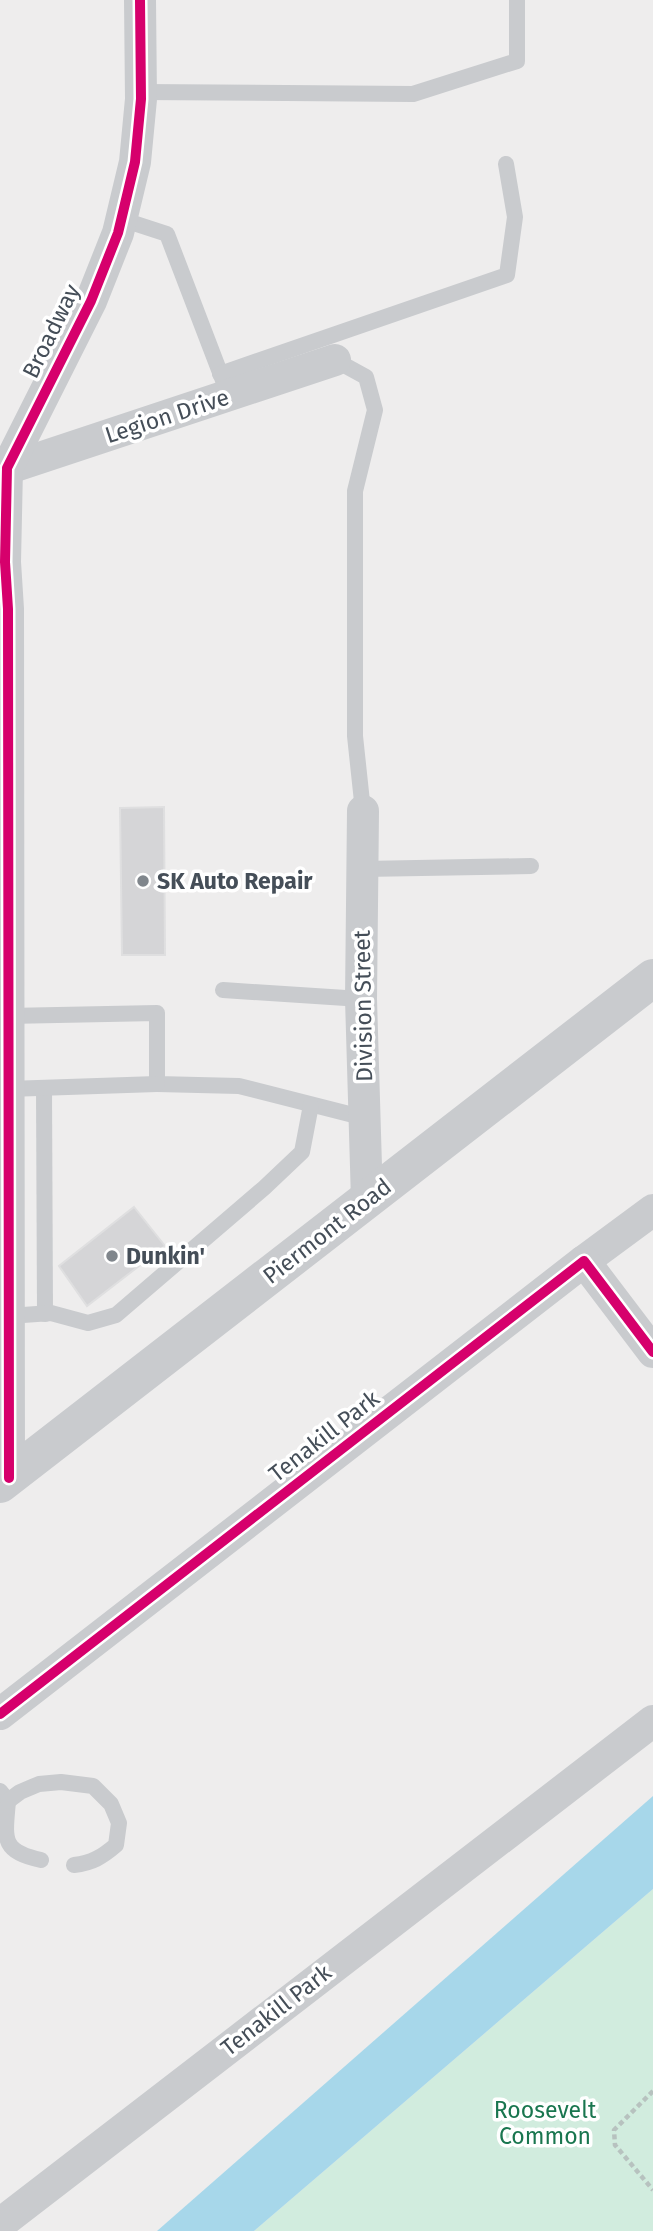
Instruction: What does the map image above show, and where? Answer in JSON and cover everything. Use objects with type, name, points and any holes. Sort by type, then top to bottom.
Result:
[{"type":"street","name":"Broadway","points":[[4,1481],[9,1315],[4,1189],[4,1090],[8,1016],[4,709],[8,609],[4,469],[90,301],[121,219],[135,162],[141,92],[140,0]]},
{"type":"street","name":"Legion Drive","points":[[4,469],[224,385],[335,360]]},
{"type":"street","name":"Division Street","points":[[363,811],[361,999],[367,1200]]},
{"type":"street","name":"Piermont Road","points":[[4,1481],[653,978]]},
{"type":"street","name":"Tenakill Park","points":[[0,1714],[653,1210]]},
{"type":"street","points":[[584,1261],[653,1352]]},
{"type":"street","name":"Tenakill Park","points":[[0,2224],[653,1721]]},
{"type":"lane","points":[[141,92],[413,94],[517,61],[517,0]]},
{"type":"lane","points":[[121,219],[167,234],[224,385],[507,275],[515,217],[506,164]]},
{"type":"lane","points":[[335,360],[366,377],[375,410],[355,491],[355,736],[363,811]]},
{"type":"lane","points":[[363,869],[531,866]]},
{"type":"lane","points":[[223,990],[361,999]]},
{"type":"lane","points":[[8,1016],[157,1013],[157,1084]]},
{"type":"lane","points":[[4,1090],[157,1084],[239,1086],[365,1118]]},
{"type":"lane","points":[[44,1088],[45,1314]]},
{"type":"lane","points":[[9,1315],[45,1314],[88,1323],[116,1315],[302,1152],[311,1105]]},
{"type":"lane","points":[[41,1860],[20,1855],[10,1846],[4,1796],[38,1784],[61,1782],[93,1786],[111,1804],[119,1823],[116,1845],[101,1858],[74,1865]]},
{"type":"path","points":[[653,2091],[614,2130],[615,2145],[653,2190]]},
{"type":"green space","name":"Roosevelt Common","points":[[653,1889],[653,2231],[254,2231]]},
{"type":"water","points":[[653,1796],[653,1889],[254,2231],[157,2231]]},
{"type":"building","name":"SK Auto Repair","points":[[164,807],[165,955],[122,955],[120,808]]},
{"type":"building","name":"Dunkin'","points":[[134,1207],[165,1246],[87,1306],[59,1266]]},
{"type":"cycle path","points":[[9,1478],[8,609],[5,562],[7,468],[91,301],[118,233],[135,162],[141,99],[140,0]]},
{"type":"cycle path","points":[[0,1714],[584,1261],[653,1352]]},
{"type":"place","name":"SK Auto Repair","points":[[143,881]]},
{"type":"place","name":"Dunkin'","points":[[112,1256]]}]
